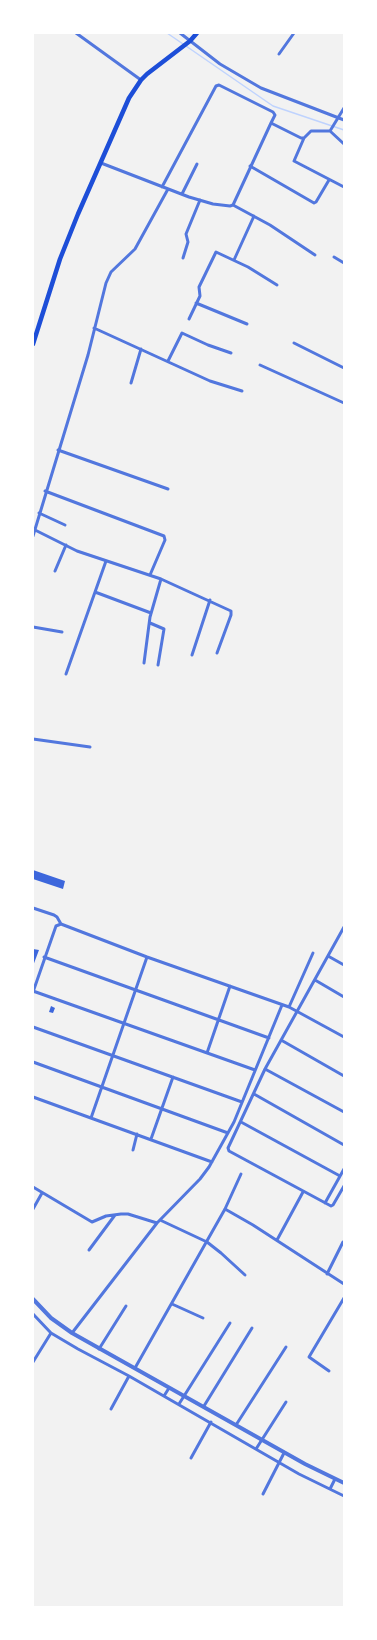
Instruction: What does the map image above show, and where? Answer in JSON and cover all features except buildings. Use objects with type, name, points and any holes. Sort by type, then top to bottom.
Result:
[{"type":"main road","points":[[33,344],[60,259],[129,98],[141,80],[197,33]]},
{"type":"street","points":[[76,33],[141,80]]},
{"type":"street","points":[[180,33],[188,42],[220,64],[261,88],[338,119],[344,120]]},
{"type":"street","points":[[279,54],[294,33]]},
{"type":"street","points":[[162,187],[216,86],[219,85],[274,113],[271,124],[233,205]]},
{"type":"street","points":[[330,132],[344,108]]},
{"type":"street","points":[[271,124],[304,138]]},
{"type":"street","points":[[344,144],[330,132],[311,131],[304,138],[294,161],[344,187]]},
{"type":"street","points":[[101,163],[200,200],[224,207],[233,205],[254,216],[315,256]]},
{"type":"street","points":[[182,194],[197,164]]},
{"type":"street","points":[[250,166],[314,202],[316,202],[329,180]]},
{"type":"street","points":[[33,536],[88,355],[108,277],[111,272],[135,249],[168,189]]},
{"type":"street","points":[[183,258],[188,244],[186,234],[200,200]]},
{"type":"street","points":[[234,260],[254,216]]},
{"type":"street","points":[[189,319],[200,296],[199,287],[215,253],[234,260],[277,284]]},
{"type":"street","points":[[334,257],[344,263]]},
{"type":"street","points":[[196,303],[247,324]]},
{"type":"street","points":[[94,328],[210,381],[242,391]]},
{"type":"street","points":[[168,361],[182,333],[208,345],[231,353]]},
{"type":"street","points":[[294,343],[344,368]]},
{"type":"street","points":[[131,383],[141,349]]},
{"type":"street","points":[[260,365],[344,403]]},
{"type":"street","points":[[58,450],[168,489]]},
{"type":"street","points":[[46,491],[164,536],[165,540],[150,575]]},
{"type":"street","points":[[39,513],[65,525]]},
{"type":"street","points":[[35,530],[66,545],[106,561],[161,579],[210,600],[232,612],[217,653]]},
{"type":"street","points":[[55,571],[66,545]]},
{"type":"street","points":[[66,674],[106,561]]},
{"type":"street","points":[[144,663],[151,613],[161,579]]},
{"type":"street","points":[[95,592],[151,613]]},
{"type":"street","points":[[192,655],[210,600]]},
{"type":"street","points":[[150,623],[164,628],[158,665]]},
{"type":"street","points":[[33,627],[62,632]]},
{"type":"street","points":[[33,739],[50,740],[90,747]]},
{"type":"street","points":[[33,908],[54,915],[61,924],[147,957],[288,1007],[344,1037]]},
{"type":"street","points":[[61,924],[56,926],[33,991],[255,1070]]},
{"type":"street","points":[[343,929],[265,1069],[228,1149],[303,1192],[331,1206],[344,1186]]},
{"type":"street","points":[[288,1007],[313,953]]},
{"type":"street","points":[[328,956],[344,964]]},
{"type":"street","points":[[44,957],[268,1038]]},
{"type":"street","points":[[92,1118],[147,957]]},
{"type":"street","points":[[314,980],[344,997]]},
{"type":"street","points":[[207,1053],[230,986]]},
{"type":"street","points":[[72,1333],[157,1223],[200,1179],[212,1162],[228,1133],[242,1102],[282,1005]]},
{"type":"street","points":[[33,1027],[242,1102]]},
{"type":"street","points":[[281,1040],[344,1076]]},
{"type":"street","points":[[33,1062],[228,1133]]},
{"type":"street","points":[[265,1069],[344,1112]]},
{"type":"street","points":[[151,1139],[173,1077]]},
{"type":"street","points":[[254,1094],[344,1145]]},
{"type":"street","points":[[33,1097],[212,1162]]},
{"type":"street","points":[[241,1122],[340,1176]]},
{"type":"street","points":[[133,1150],[137,1134]]},
{"type":"street","points":[[325,1203],[344,1169]]},
{"type":"street","points":[[136,1368],[225,1209],[241,1174]]},
{"type":"street","points":[[33,1187],[92,1222],[106,1216],[128,1214],[157,1223]]},
{"type":"street","points":[[33,1208],[42,1192]]},
{"type":"street","points":[[277,1240],[303,1192]]},
{"type":"street","points":[[225,1209],[277,1240],[344,1284]]},
{"type":"street","points":[[89,1250],[116,1215]]},
{"type":"street","points":[[160,1220],[207,1242],[245,1275]]},
{"type":"street","points":[[327,1274],[343,1242]]},
{"type":"street","points":[[329,1372],[310,1357],[344,1298]]},
{"type":"street","points":[[33,1299],[51,1318],[72,1333],[136,1368],[183,1397],[204,1406],[284,1454],[334,1481],[344,1483]]},
{"type":"street","points":[[172,1304],[203,1318]]},
{"type":"street","points":[[100,1349],[126,1306]]},
{"type":"street","points":[[33,1314],[51,1333],[344,1496]]},
{"type":"street","points":[[179,1404],[230,1323]]},
{"type":"street","points":[[204,1406],[252,1328]]},
{"type":"street","points":[[33,1362],[51,1333]]},
{"type":"street","points":[[236,1425],[286,1347]]},
{"type":"street","points":[[111,1409],[130,1376]]},
{"type":"street","points":[[164,1395],[168,1388]]},
{"type":"street","points":[[256,1448],[286,1402]]},
{"type":"street","points":[[191,1458],[211,1422]]},
{"type":"street","points":[[263,1494],[284,1454]]},
{"type":"street","points":[[331,1488],[334,1481]]},
{"type":"waterway","points":[[167,33],[183,44]]},
{"type":"waterway","points":[[186,46],[273,106],[344,130]]}]
